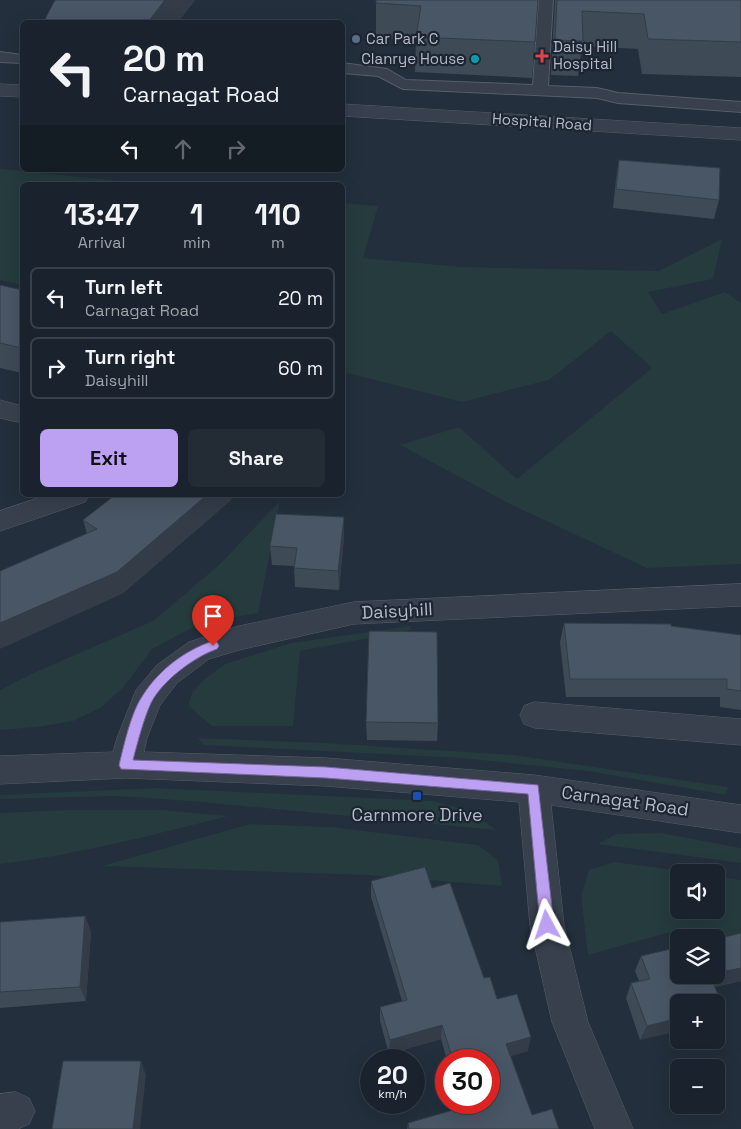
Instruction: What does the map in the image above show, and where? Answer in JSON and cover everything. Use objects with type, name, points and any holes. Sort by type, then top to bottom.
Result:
[{"type":"street","points":[[0,90],[20,91]]},
{"type":"street","name":"Hospital Road","points":[[345,110],[741,134]]},
{"type":"street","points":[[0,521],[70,497]]},
{"type":"street","name":"Daisyhill","points":[[126,765],[132,738],[147,699],[167,674],[199,650],[239,638],[354,613],[741,595]]},
{"type":"street","points":[[534,715],[741,732]]},
{"type":"street","name":"Carnagat Road","points":[[0,770],[126,765],[326,772],[534,789],[700,812],[741,820]]},
{"type":"street","points":[[534,789],[547,925],[570,1022],[614,1129]]},
{"type":"lane","points":[[540,90],[546,0]]},
{"type":"lane","points":[[0,57],[20,59]]},
{"type":"lane","points":[[345,68],[382,72],[403,84],[540,90],[741,107]]},
{"type":"green space","points":[[0,169],[132,182],[20,182],[20,285],[0,280]]},
{"type":"green space","points":[[345,203],[378,206],[363,258],[462,267],[659,271],[722,239],[713,279],[648,292],[662,314],[725,292],[741,303],[741,564],[647,568],[512,505],[400,445],[459,427],[517,479],[652,368],[611,331],[549,380],[462,402],[345,373]]},
{"type":"green space","points":[[280,501],[258,613],[201,623],[152,649],[123,688],[100,708],[73,721],[37,727],[0,730],[0,690],[31,674],[153,621],[219,565]]},
{"type":"green space","points":[[411,626],[411,630],[300,651],[293,726],[212,726],[188,706],[192,693],[205,679],[225,664],[291,643]]},
{"type":"green space","points":[[198,738],[324,743],[514,755],[728,787],[726,795],[588,771],[460,758],[203,745]]},
{"type":"green space","points":[[156,788],[433,801],[472,812],[496,830],[190,801],[116,796],[0,799],[0,795]]},
{"type":"green space","points":[[68,810],[163,810],[228,816],[86,850],[0,864],[0,813]]},
{"type":"green space","points":[[250,824],[331,827],[478,845],[498,860],[502,886],[367,875],[102,866]]},
{"type":"green space","points":[[661,833],[741,848],[741,863],[598,844],[616,834]]},
{"type":"green space","points":[[614,862],[670,869],[670,919],[725,919],[725,877],[741,880],[741,946],[725,942],[725,929],[670,929],[670,932],[588,955],[581,896],[589,870]]},
{"type":"building","points":[[55,0],[165,0],[150,20],[45,20]]},
{"type":"building","points":[[376,0],[538,0],[535,42],[416,37],[421,6],[376,3]]},
{"type":"building","points":[[557,0],[741,0],[741,42],[648,39],[644,14],[582,11],[583,41],[555,40]]},
{"type":"building","points":[[619,160],[720,168],[719,200],[616,189]]},
{"type":"building","points":[[0,285],[20,290],[20,348],[0,343]]},
{"type":"building","points":[[112,497],[205,497],[117,572],[0,623],[0,571],[97,529],[83,520]]},
{"type":"building","points":[[276,514],[344,517],[338,571],[294,568],[297,548],[270,546]]},
{"type":"building","points":[[564,623],[671,624],[671,626],[741,635],[741,691],[727,689],[727,679],[570,679]]},
{"type":"building","points":[[369,631],[437,632],[438,723],[366,722]]},
{"type":"building","points":[[425,867],[432,888],[450,883],[484,978],[490,977],[497,999],[517,994],[531,1037],[506,1044],[532,1115],[552,1109],[559,1129],[409,1129],[408,1123],[439,1114],[500,1114],[500,1049],[450,1049],[442,1025],[390,1040],[380,1007],[407,1000],[371,881]]},
{"type":"building","points":[[85,916],[80,987],[0,992],[0,922]]},
{"type":"building","points":[[741,933],[741,968],[725,971],[725,937]]},
{"type":"building","points":[[670,949],[670,984],[714,984],[718,994],[670,994],[670,1020],[647,1026],[631,983],[650,979],[641,956]]},
{"type":"building","points":[[63,1061],[141,1061],[133,1129],[52,1129]]},
{"type":"place","name":"Car Park C","points":[[356,39]]},
{"type":"place","name":"Daisy Hill Hospital","points":[[542,56]]},
{"type":"place","name":"Clanrye House","points":[[475,59]]},
{"type":"place","name":"Carnmore Drive","points":[[417,796]]},
{"type":"route","points":[[213,646],[199,650],[167,674],[147,699],[132,738],[126,765],[326,772],[534,789],[547,925]]}]
